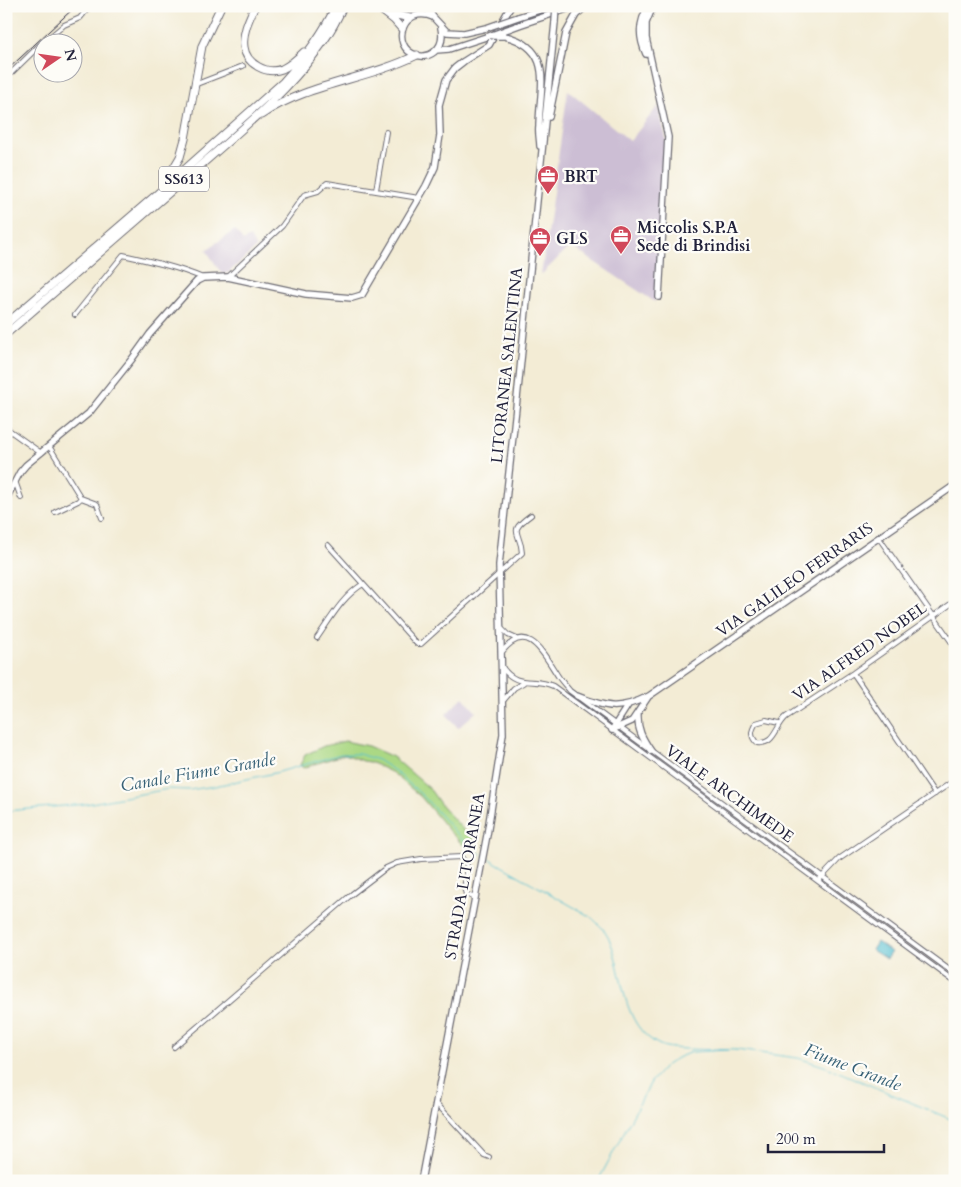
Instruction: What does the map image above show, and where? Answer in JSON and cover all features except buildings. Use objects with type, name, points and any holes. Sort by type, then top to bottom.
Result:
[{"type":"highway","points":[[155,196],[170,176],[180,157],[202,46],[221,6]]},
{"type":"highway","points":[[254,6],[244,34],[244,48],[248,58],[258,67],[272,70],[281,69],[294,62],[317,37]]},
{"type":"highway","name":"SS613","points":[[6,324],[155,196],[283,82],[301,62],[330,19],[336,6]]},
{"type":"highway","name":"SS613","points":[[6,334],[246,125],[286,86],[308,62],[326,38],[342,6]]},
{"type":"highway","points":[[376,6],[402,29]]},
{"type":"highway","points":[[386,6],[397,15],[410,18]]},
{"type":"highway","points":[[246,125],[266,111],[300,95],[390,68],[417,55]]},
{"type":"street","points":[[56,32],[64,25],[80,18],[90,6]]},
{"type":"street","points":[[426,6],[441,28],[447,32],[457,34],[486,28],[552,6]]},
{"type":"street","points":[[75,315],[123,255],[150,260],[203,278],[228,277],[268,284],[306,294],[352,298],[362,295],[435,167],[440,135],[439,106],[446,80],[455,68],[489,45],[511,6]]},
{"type":"street","points":[[542,161],[556,6]]},
{"type":"street","points":[[436,50],[449,49],[576,6]]},
{"type":"street","points":[[542,161],[564,38],[572,21],[586,6]]},
{"type":"street","points":[[648,6],[641,24],[640,36],[652,65]]},
{"type":"street","points":[[653,6],[646,27],[646,44],[668,137],[659,297]]},
{"type":"street","points":[[433,18],[421,14],[410,18],[402,29],[403,43],[411,53],[428,55],[436,50],[442,40],[441,28]]},
{"type":"street","points":[[488,36],[505,36],[518,40],[529,47],[541,67],[543,85],[538,127],[542,161]]},
{"type":"street","points":[[6,78],[32,53]]},
{"type":"street","points":[[194,85],[244,66]]},
{"type":"street","points":[[376,190],[386,132]]},
{"type":"street","name":"LITORANEA SALENTINA","points":[[499,572],[542,161]]},
{"type":"street","points":[[228,277],[282,226],[304,195],[315,192],[324,184],[330,182],[419,198]]},
{"type":"street","points":[[6,499],[26,465],[88,413],[164,317],[196,282],[203,278]]},
{"type":"street","points":[[6,428],[41,453]]},
{"type":"street","points":[[49,446],[81,498],[97,504],[102,518]]},
{"type":"street","points":[[15,481],[20,498]]},
{"type":"street","name":"VIA GALILEO FERRARIS","points":[[577,696],[598,705],[628,705],[649,696],[955,485]]},
{"type":"street","points":[[55,512],[81,498]]},
{"type":"street","points":[[328,545],[417,644],[421,644],[522,552],[516,534],[517,528],[530,515]]},
{"type":"street","points":[[879,538],[955,647]]},
{"type":"street","name":"STRADA LITORANEA","points":[[421,1181],[475,898],[503,734],[499,572]]},
{"type":"street","points":[[317,638],[342,601],[363,584]]},
{"type":"street","name":"VIA ALFRED NOBEL","points":[[779,723],[766,720],[756,723],[752,738],[757,743],[764,744],[774,735],[779,723],[786,716],[853,673],[955,601]]},
{"type":"street","name":"VIALE ARCHIMEDE","points":[[501,628],[508,635],[517,639],[530,640],[541,648],[559,678],[570,691],[818,881],[955,982]]},
{"type":"street","points":[[502,652],[507,645],[517,639]]},
{"type":"street","name":"VIALE ARCHIMEDE","points":[[502,667],[510,677],[525,682],[543,682],[553,686],[651,751],[955,974]]},
{"type":"street","points":[[853,673],[935,794]]},
{"type":"street","points":[[503,701],[514,688],[525,682]]},
{"type":"street","name":"VIA GALILEO FERRARIS","points":[[616,728],[632,722],[649,696]]},
{"type":"street","points":[[616,728],[628,705]]},
{"type":"street","points":[[638,713],[637,724],[642,738],[651,751]]},
{"type":"street","points":[[818,881],[839,859],[955,780]]},
{"type":"street","points":[[174,1047],[352,894],[386,868],[397,863],[461,857],[468,867],[464,888],[466,894],[475,898]]},
{"type":"street","points":[[436,1103],[484,1155],[489,1157]]},
{"type":"shaded area","points":[[568,90],[630,141],[658,106],[666,138],[655,302],[570,246],[541,275]]},
{"type":"shaded area","points":[[235,230],[243,241],[250,237],[256,248],[228,273],[222,274],[206,250]]},
{"type":"shaded area","points":[[463,697],[476,712],[458,728],[446,714]]},
{"type":"green space","points":[[345,741],[368,746],[393,757],[429,788],[441,805],[468,835],[474,837],[471,850],[465,847],[450,832],[421,797],[393,773],[370,762],[345,754],[303,768],[300,765],[305,755],[324,746]]},
{"type":"water","points":[[877,942],[891,952],[886,959],[872,950]]},
{"type":"waterway","name":"Canale Fiume Grande","points":[[6,811],[86,804],[168,789],[189,790],[215,786],[279,772],[341,754],[359,754],[378,760],[395,771],[423,796],[468,846],[481,854]]},
{"type":"waterway","name":"Canale Fiume Grande","points":[[484,856],[591,917],[602,928],[609,937],[615,954],[631,1013],[647,1037],[666,1047],[736,1050]]},
{"type":"waterway","name":"Fiume Grande","points":[[598,1181],[651,1082],[665,1066],[691,1052],[727,1050]]},
{"type":"waterway","name":"Fiume Grande","points":[[736,1050],[798,1058],[827,1067],[955,1121]]},
{"type":"railway","points":[[6,71],[76,6]]},
{"type":"place","name":"BRT","points":[[548,195]]},
{"type":"place","name":"Miccolis S.P.A Sede di Brindisi","points":[[621,255]]},
{"type":"place","name":"GLS","points":[[540,257]]}]
